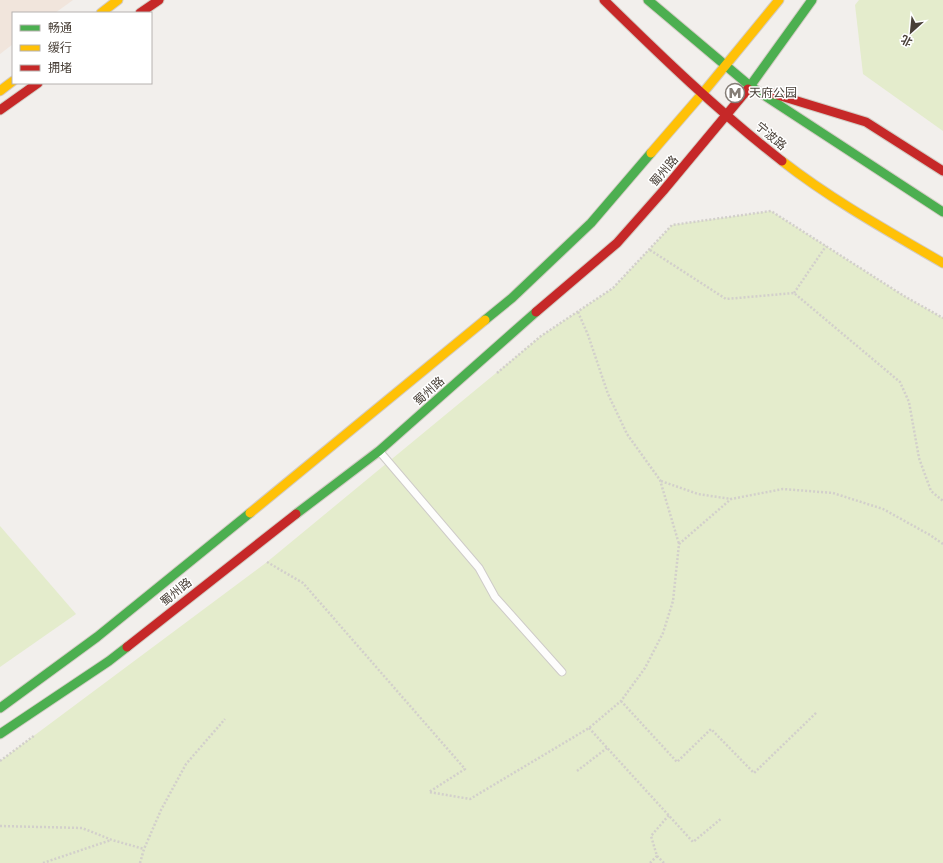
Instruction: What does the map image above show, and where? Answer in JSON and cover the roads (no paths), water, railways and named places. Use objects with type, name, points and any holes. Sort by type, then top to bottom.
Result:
[{"type":"main road","points":[[102,12],[118,0]]},
{"type":"main road","points":[[141,12],[159,0]]},
{"type":"main road","name":"宁波路","points":[[604,0],[702,94],[802,176],[838,201],[943,263]]},
{"type":"main road","points":[[648,0],[750,86],[943,212]]},
{"type":"main road","name":"蜀州路","points":[[0,708],[97,637],[512,298],[591,223],[702,94],[779,0]]},
{"type":"main road","name":"蜀州路","points":[[0,734],[109,661],[379,451],[510,333],[617,243],[727,115],[750,86],[812,0]]},
{"type":"main road","points":[[0,91],[12,82]]},
{"type":"main road","points":[[0,110],[37,84]]},
{"type":"main road","points":[[750,86],[866,122],[943,171]]},
{"type":"lane","points":[[379,451],[479,568],[495,597],[562,672]]},
{"type":"place","name":"天府公园","points":[[735,93]]}]
